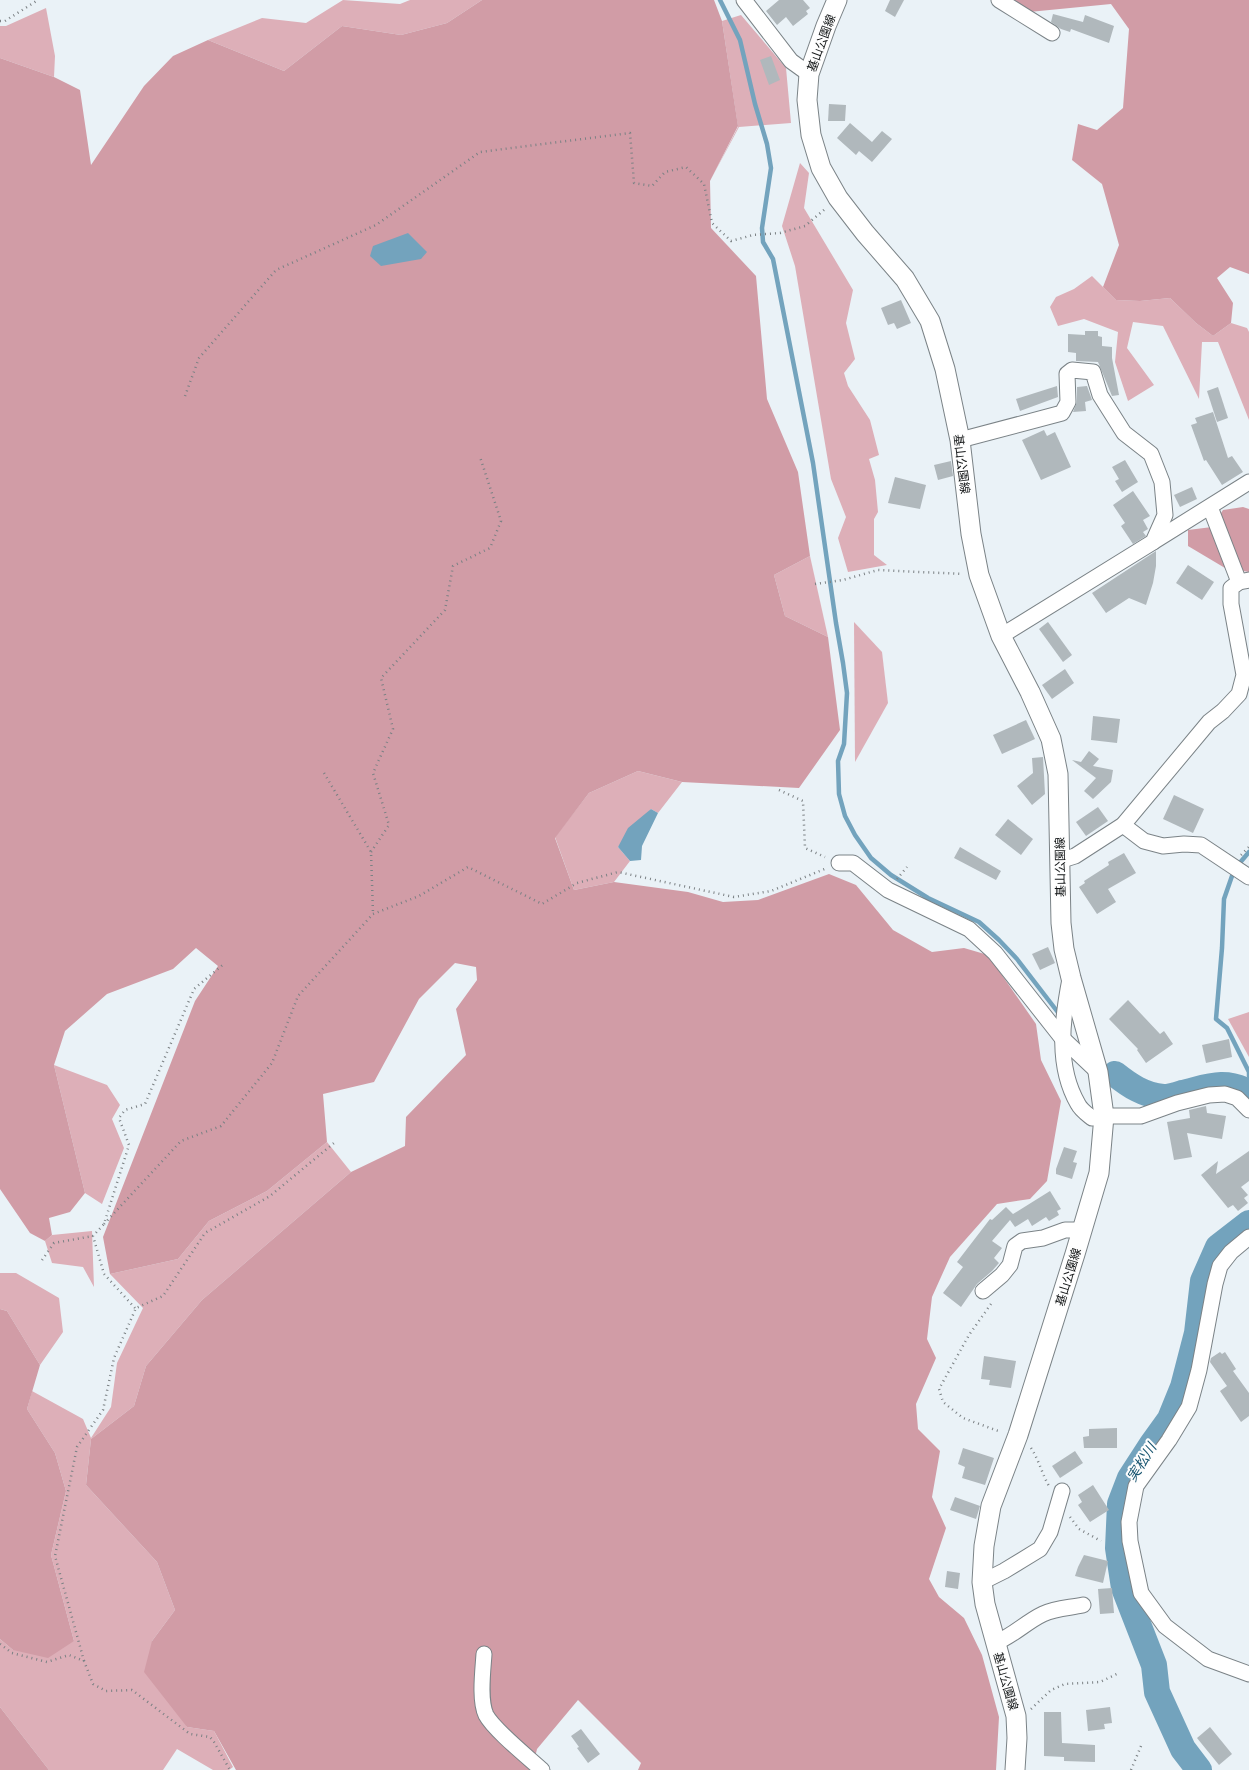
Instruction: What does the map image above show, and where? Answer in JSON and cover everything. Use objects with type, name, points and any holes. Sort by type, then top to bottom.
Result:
[{"type":"main road","name":"基山公園線","points":[[838,0],[826,26],[809,74],[806,100],[811,135],[821,168],[838,198],[865,233],[905,279],[930,321],[946,369],[960,440],[971,534],[979,575],[1001,636],[1030,692],[1051,739],[1058,774],[1060,809],[1061,924],[1071,978],[1098,1072],[1104,1116],[1099,1173],[1018,1435],[991,1506],[984,1546],[982,1582],[985,1604],[1016,1716],[1018,1738],[1015,1770]]},
{"type":"street","points":[[744,0],[791,61],[809,74]]},
{"type":"street","points":[[999,0],[1052,33]]},
{"type":"street","points":[[960,440],[1062,413],[1068,402],[1067,374],[1072,370],[1093,372],[1100,395],[1124,432],[1151,454],[1162,482],[1164,515],[1153,542]]},
{"type":"street","points":[[1001,636],[1249,482]]},
{"type":"street","points":[[1059,861],[1075,856],[1123,825],[1209,722],[1223,711],[1239,694],[1247,676],[1244,648],[1231,604],[1231,588],[1244,581],[1210,507]]},
{"type":"street","points":[[1123,825],[1144,841],[1163,846],[1201,845],[1249,877]]},
{"type":"street","points":[[839,863],[853,863],[888,890],[970,929],[995,952],[1062,1038],[1098,1072]]},
{"type":"street","points":[[1071,978],[1062,1038],[1066,1075],[1078,1106],[1092,1118],[1104,1116],[1141,1116],[1178,1103],[1225,1094],[1237,1098],[1249,1110]]},
{"type":"street","points":[[989,1294],[1010,1265],[1015,1246],[1022,1241],[1043,1238],[1065,1230],[1082,1230]]},
{"type":"street","points":[[1249,1237],[1231,1252],[1220,1266],[1214,1284],[1199,1370],[1189,1407],[1169,1440],[1136,1486],[1129,1522],[1130,1541],[1141,1593],[1165,1626],[1208,1659],[1249,1674]]},
{"type":"street","points":[[982,1582],[1040,1549],[1050,1532],[1060,1496]]},
{"type":"street","points":[[995,1643],[1008,1638],[1041,1615],[1052,1610],[1083,1605]]},
{"type":"street","points":[[484,1654],[481,1690],[486,1715],[542,1770]]},
{"type":"path","points":[[0,21],[5,21],[38,0]]},
{"type":"path","points":[[185,396],[199,358],[276,270],[376,225],[480,152],[630,133],[634,183],[652,186],[665,172],[686,167],[704,184],[712,223],[731,241],[752,235],[780,233],[805,226],[838,198]]},
{"type":"path","points":[[370,852],[389,825],[373,774],[393,729],[381,678],[444,610],[453,566],[490,548],[501,521],[480,457]]},
{"type":"path","points":[[815,584],[843,580],[878,570],[979,575]]},
{"type":"path","points":[[324,772],[370,852],[373,914]]},
{"type":"path","points":[[779,790],[803,801],[804,848],[839,863]]},
{"type":"path","points":[[42,1260],[54,1243],[93,1236],[181,1141],[221,1126],[272,1064],[298,996],[373,914],[419,896],[468,867],[542,904],[577,883],[618,872],[734,897],[771,891],[839,863]]},
{"type":"path","points":[[104,1224],[129,1145],[119,1118],[125,1110],[144,1104],[194,989],[225,963]]},
{"type":"path","points":[[230,1770],[210,1737],[190,1734],[132,1690],[106,1691],[93,1684],[84,1661],[55,1556],[77,1447],[103,1410],[114,1358],[136,1308],[163,1296],[205,1233],[270,1196],[334,1143]]},
{"type":"path","points":[[93,1236],[104,1274],[136,1308]]},
{"type":"path","points":[[989,1294],[970,1335],[939,1389],[943,1402],[963,1418],[991,1429],[1018,1435],[1028,1444],[1036,1456],[1041,1471],[1060,1496],[1079,1529],[1101,1541]]},
{"type":"path","points":[[0,1644],[12,1653],[47,1662],[69,1655],[84,1661]]},
{"type":"path","points":[[1016,1716],[1029,1710],[1052,1690],[1065,1684],[1100,1682],[1119,1673]]},
{"type":"path","points":[[1131,1770],[1141,1746]]},
{"type":"shaded area","points":[[343,0],[400,4],[410,0],[482,0],[447,23],[401,35],[342,26],[284,71],[208,40],[262,18],[306,23]]},
{"type":"shaded area","points":[[482,0],[714,0],[722,21],[738,126],[710,181],[711,228],[756,276],[767,399],[798,472],[810,556],[774,575],[785,616],[828,637],[840,730],[799,788],[682,782],[638,771],[589,793],[555,838],[574,890],[614,882],[688,892],[723,902],[758,900],[829,874],[856,885],[893,930],[932,952],[964,948],[988,955],[1036,1024],[1041,1060],[1061,1101],[1047,1181],[1030,1199],[997,1204],[950,1257],[932,1297],[927,1339],[936,1358],[916,1404],[918,1429],[940,1451],[932,1497],[946,1528],[929,1579],[939,1597],[964,1618],[982,1655],[999,1717],[996,1770],[638,1770],[641,1763],[578,1700],[537,1749],[532,1770],[236,1770],[214,1731],[187,1727],[144,1672],[152,1641],[175,1610],[157,1562],[86,1485],[91,1439],[134,1406],[146,1366],[202,1300],[351,1172],[405,1146],[406,1117],[466,1055],[456,1009],[477,980],[476,967],[455,963],[419,999],[374,1082],[323,1094],[327,1142],[267,1191],[209,1221],[178,1259],[110,1274],[103,1237],[195,1001],[218,966],[196,948],[173,969],[107,994],[65,1031],[54,1065],[85,1193],[70,1212],[49,1218],[52,1235],[45,1241],[30,1233],[0,1189],[0,58],[54,77],[80,90],[91,165],[144,86],[173,56],[208,40],[284,71],[342,26],[401,35],[447,23]]},
{"type":"shaded area","points":[[1014,0],[1249,0],[1249,274],[1230,267],[1217,278],[1233,303],[1231,323],[1213,336],[1196,323],[1170,298],[1140,301],[1116,300],[1103,287],[1119,245],[1102,184],[1072,160],[1078,124],[1097,130],[1123,108],[1129,29],[1111,4],[1029,12]]},
{"type":"shaded area","points":[[46,8],[55,56],[54,77],[0,58],[0,26],[6,26]]},
{"type":"shaded area","points":[[741,15],[786,68],[791,123],[739,127],[710,181],[738,127],[722,21]]},
{"type":"shaded area","points":[[800,163],[809,173],[804,208],[853,290],[846,323],[855,359],[844,373],[848,386],[870,420],[879,455],[869,459],[875,480],[878,512],[874,519],[874,555],[887,565],[848,572],[838,538],[846,517],[831,479],[795,266],[782,226]]},
{"type":"shaded area","points":[[1092,276],[1116,300],[1140,301],[1170,298],[1196,323],[1213,336],[1231,323],[1247,328],[1249,332],[1249,420],[1218,342],[1202,342],[1199,399],[1163,326],[1133,322],[1127,348],[1154,385],[1128,401],[1115,362],[1118,332],[1084,319],[1058,326],[1050,307],[1056,297],[1074,289]]},
{"type":"shaded area","points":[[1243,507],[1249,509],[1249,572],[1225,568],[1188,546],[1188,530],[1212,527],[1223,510]]},
{"type":"shaded area","points":[[810,556],[828,637],[785,616],[774,575]]},
{"type":"shaded area","points":[[854,622],[882,652],[888,703],[855,762]]},
{"type":"shaded area","points":[[638,771],[682,782],[658,813],[651,809],[618,847],[630,861],[614,882],[574,890],[555,837],[589,793]]},
{"type":"shaded area","points":[[1249,1012],[1249,1057],[1228,1019]]},
{"type":"shaded area","points":[[54,1065],[107,1085],[120,1105],[112,1119],[124,1148],[102,1204],[85,1193]]},
{"type":"shaded area","points":[[327,1142],[351,1172],[202,1300],[146,1366],[134,1406],[91,1439],[86,1485],[157,1562],[175,1610],[152,1641],[187,1727],[214,1731],[233,1767],[229,1770],[213,1770],[177,1749],[163,1770],[49,1770],[0,1707],[0,1639],[13,1650],[74,1641],[51,1555],[66,1491],[55,1453],[27,1409],[32,1391],[83,1419],[91,1438],[111,1407],[117,1363],[143,1308],[110,1274],[178,1259],[209,1221],[267,1191]]},
{"type":"shaded area","points":[[92,1231],[94,1287],[83,1267],[52,1263],[45,1241],[52,1235]]},
{"type":"shaded area","points":[[0,1273],[16,1273],[59,1298],[63,1332],[40,1365],[7,1311],[0,1309]]},
{"type":"shaded area","points":[[0,1309],[7,1311],[40,1365],[27,1409],[55,1453],[66,1491],[51,1555],[74,1641],[48,1658],[13,1650],[0,1639]]},
{"type":"shaded area","points":[[0,1707],[49,1770],[0,1770]]},
{"type":"water","points":[[408,233],[427,252],[421,259],[381,266],[370,256],[373,246]]},
{"type":"water","points":[[651,809],[658,813],[642,846],[641,860],[630,861],[618,847],[628,828]]},
{"type":"building","points":[[779,0],[803,0],[810,8],[806,11],[808,14],[793,26],[786,17],[777,25],[766,11]]},
{"type":"building","points":[[890,0],[904,0],[895,17],[885,11]]},
{"type":"building","points":[[1053,14],[1083,22],[1085,15],[1114,26],[1109,43],[1071,29],[1070,32],[1061,29],[1051,22]]},
{"type":"building","points":[[771,56],[780,80],[769,85],[760,60]]},
{"type":"building","points":[[829,104],[846,105],[845,121],[828,121]]},
{"type":"building","points":[[850,123],[872,142],[882,131],[892,139],[872,162],[859,151],[856,155],[837,138]]},
{"type":"building","points":[[901,300],[911,323],[897,329],[894,323],[888,325],[881,308]]},
{"type":"building","points":[[1085,331],[1098,331],[1098,336],[1102,337],[1102,346],[1112,347],[1112,358],[1119,395],[1112,396],[1098,362],[1076,361],[1076,353],[1068,352],[1068,334],[1085,335]]},
{"type":"building","points":[[1057,386],[1058,397],[1020,411],[1016,399]]},
{"type":"building","points":[[1087,386],[1092,400],[1085,402],[1086,411],[1073,412],[1077,402],[1077,387]]},
{"type":"building","points":[[1218,387],[1228,418],[1217,422],[1207,391]]},
{"type":"building","points":[[1213,412],[1228,458],[1232,456],[1243,472],[1222,485],[1206,460],[1204,461],[1191,425],[1197,423],[1195,418]]},
{"type":"building","points":[[1044,430],[1047,436],[1055,432],[1071,467],[1041,480],[1022,440]]},
{"type":"building","points":[[1125,460],[1138,482],[1122,492],[1115,481],[1119,479],[1112,467]]},
{"type":"building","points":[[951,461],[953,476],[938,480],[934,465]]},
{"type":"building","points":[[895,477],[926,485],[920,509],[888,503]]},
{"type":"building","points":[[1192,487],[1197,499],[1180,507],[1174,495]]},
{"type":"building","points":[[1133,491],[1150,516],[1143,520],[1148,529],[1143,532],[1146,536],[1133,544],[1121,526],[1125,523],[1113,505]]},
{"type":"building","points":[[1156,551],[1153,583],[1146,605],[1129,598],[1106,613],[1092,593]]},
{"type":"building","points":[[1188,565],[1214,582],[1202,600],[1176,583]]},
{"type":"building","points":[[1048,622],[1072,655],[1063,662],[1039,629]]},
{"type":"building","points":[[1065,669],[1074,683],[1052,699],[1042,685]]},
{"type":"building","points":[[1093,716],[1120,719],[1117,743],[1091,740]]},
{"type":"building","points":[[1026,720],[1035,739],[1002,754],[993,735]]},
{"type":"building","points":[[1089,751],[1099,759],[1093,766],[1113,770],[1111,782],[1093,799],[1084,791],[1096,778],[1072,760],[1081,762]]},
{"type":"building","points":[[1043,757],[1045,794],[1032,805],[1017,786],[1033,773],[1032,758]]},
{"type":"building","points":[[1174,795],[1204,809],[1193,833],[1163,819]]},
{"type":"building","points":[[1098,807],[1108,821],[1086,836],[1076,822]]},
{"type":"building","points":[[1008,819],[1033,839],[1021,855],[995,835]]},
{"type":"building","points":[[960,847],[1001,871],[996,880],[954,858]]},
{"type":"building","points":[[1124,853],[1136,873],[1108,889],[1116,902],[1097,914],[1079,887],[1085,883],[1084,881],[1109,865],[1108,862]]},
{"type":"building","points":[[1048,947],[1055,963],[1040,970],[1032,954]]},
{"type":"building","points":[[1128,1000],[1160,1034],[1164,1031],[1173,1044],[1146,1063],[1138,1049],[1109,1019]]},
{"type":"building","points":[[1229,1039],[1232,1057],[1206,1063],[1202,1045]]},
{"type":"building","points":[[1206,1106],[1207,1113],[1226,1116],[1222,1139],[1187,1133],[1192,1157],[1174,1160],[1167,1122],[1190,1118],[1189,1110]]},
{"type":"building","points":[[1064,1147],[1077,1151],[1073,1162],[1077,1163],[1072,1179],[1056,1174]]},
{"type":"building","points":[[1249,1151],[1249,1181],[1241,1187],[1248,1195],[1244,1198],[1248,1203],[1238,1211],[1233,1205],[1228,1208],[1201,1175],[1218,1161],[1216,1174]]},
{"type":"building","points":[[1050,1191],[1061,1209],[1057,1211],[1059,1215],[1049,1221],[1046,1217],[1032,1226],[1028,1219],[1015,1227],[1010,1220],[992,1241],[1002,1248],[994,1258],[999,1263],[977,1284],[961,1307],[943,1293],[963,1267],[957,1262],[990,1219],[992,1220],[1006,1207],[1013,1214]]},
{"type":"building","points":[[1220,1352],[1222,1354],[1225,1352],[1236,1369],[1233,1371],[1249,1393],[1249,1416],[1241,1422],[1220,1391],[1227,1386],[1210,1362],[1211,1358]]},
{"type":"building","points":[[984,1356],[1016,1361],[1011,1388],[989,1385],[990,1380],[981,1379]]},
{"type":"building","points":[[1117,1428],[1117,1448],[1084,1448],[1083,1437],[1089,1436],[1089,1429]]},
{"type":"building","points":[[963,1448],[994,1458],[985,1485],[962,1478],[965,1467],[958,1464]]},
{"type":"building","points":[[1075,1451],[1083,1463],[1060,1478],[1052,1466]]},
{"type":"building","points":[[1093,1485],[1109,1510],[1090,1522],[1078,1505],[1082,1502],[1078,1495]]},
{"type":"building","points":[[955,1497],[980,1506],[976,1519],[950,1510]]},
{"type":"building","points":[[1084,1555],[1108,1561],[1103,1583],[1075,1576]]},
{"type":"building","points":[[947,1571],[960,1573],[958,1589],[945,1587]]},
{"type":"building","points":[[1112,1588],[1114,1613],[1100,1614],[1098,1589]]},
{"type":"building","points":[[1110,1707],[1112,1723],[1104,1724],[1105,1729],[1088,1731],[1086,1710]]},
{"type":"building","points":[[1044,1712],[1061,1712],[1062,1743],[1095,1745],[1095,1762],[1064,1761],[1064,1757],[1044,1756]]},
{"type":"building","points":[[1210,1727],[1232,1754],[1219,1765],[1197,1738]]},
{"type":"building","points":[[581,1729],[600,1754],[588,1763],[571,1736]]},
{"type":"waterway","points":[[720,0],[740,40],[755,104],[767,144],[771,168],[762,228],[763,242],[773,259],[813,463],[843,663],[847,693],[844,744],[838,761],[839,794],[845,816],[871,858],[891,875],[928,898],[979,922],[999,940],[1017,959],[1060,1015]]},
{"type":"waterway","points":[[1238,865],[1249,852]]},
{"type":"waterway","points":[[1232,876],[1224,899],[1216,1019],[1227,1028],[1249,1072],[1249,1076]]},
{"type":"waterway","name":"実松川","points":[[1115,1074],[1138,1089],[1163,1097],[1216,1085],[1232,1086],[1249,1092]]},
{"type":"waterway","name":"実松川","points":[[1199,1770],[1183,1749],[1157,1692],[1154,1665],[1124,1588],[1118,1548],[1120,1504],[1130,1478],[1170,1419],[1183,1387],[1197,1333],[1203,1281],[1218,1247],[1249,1223]]}]
